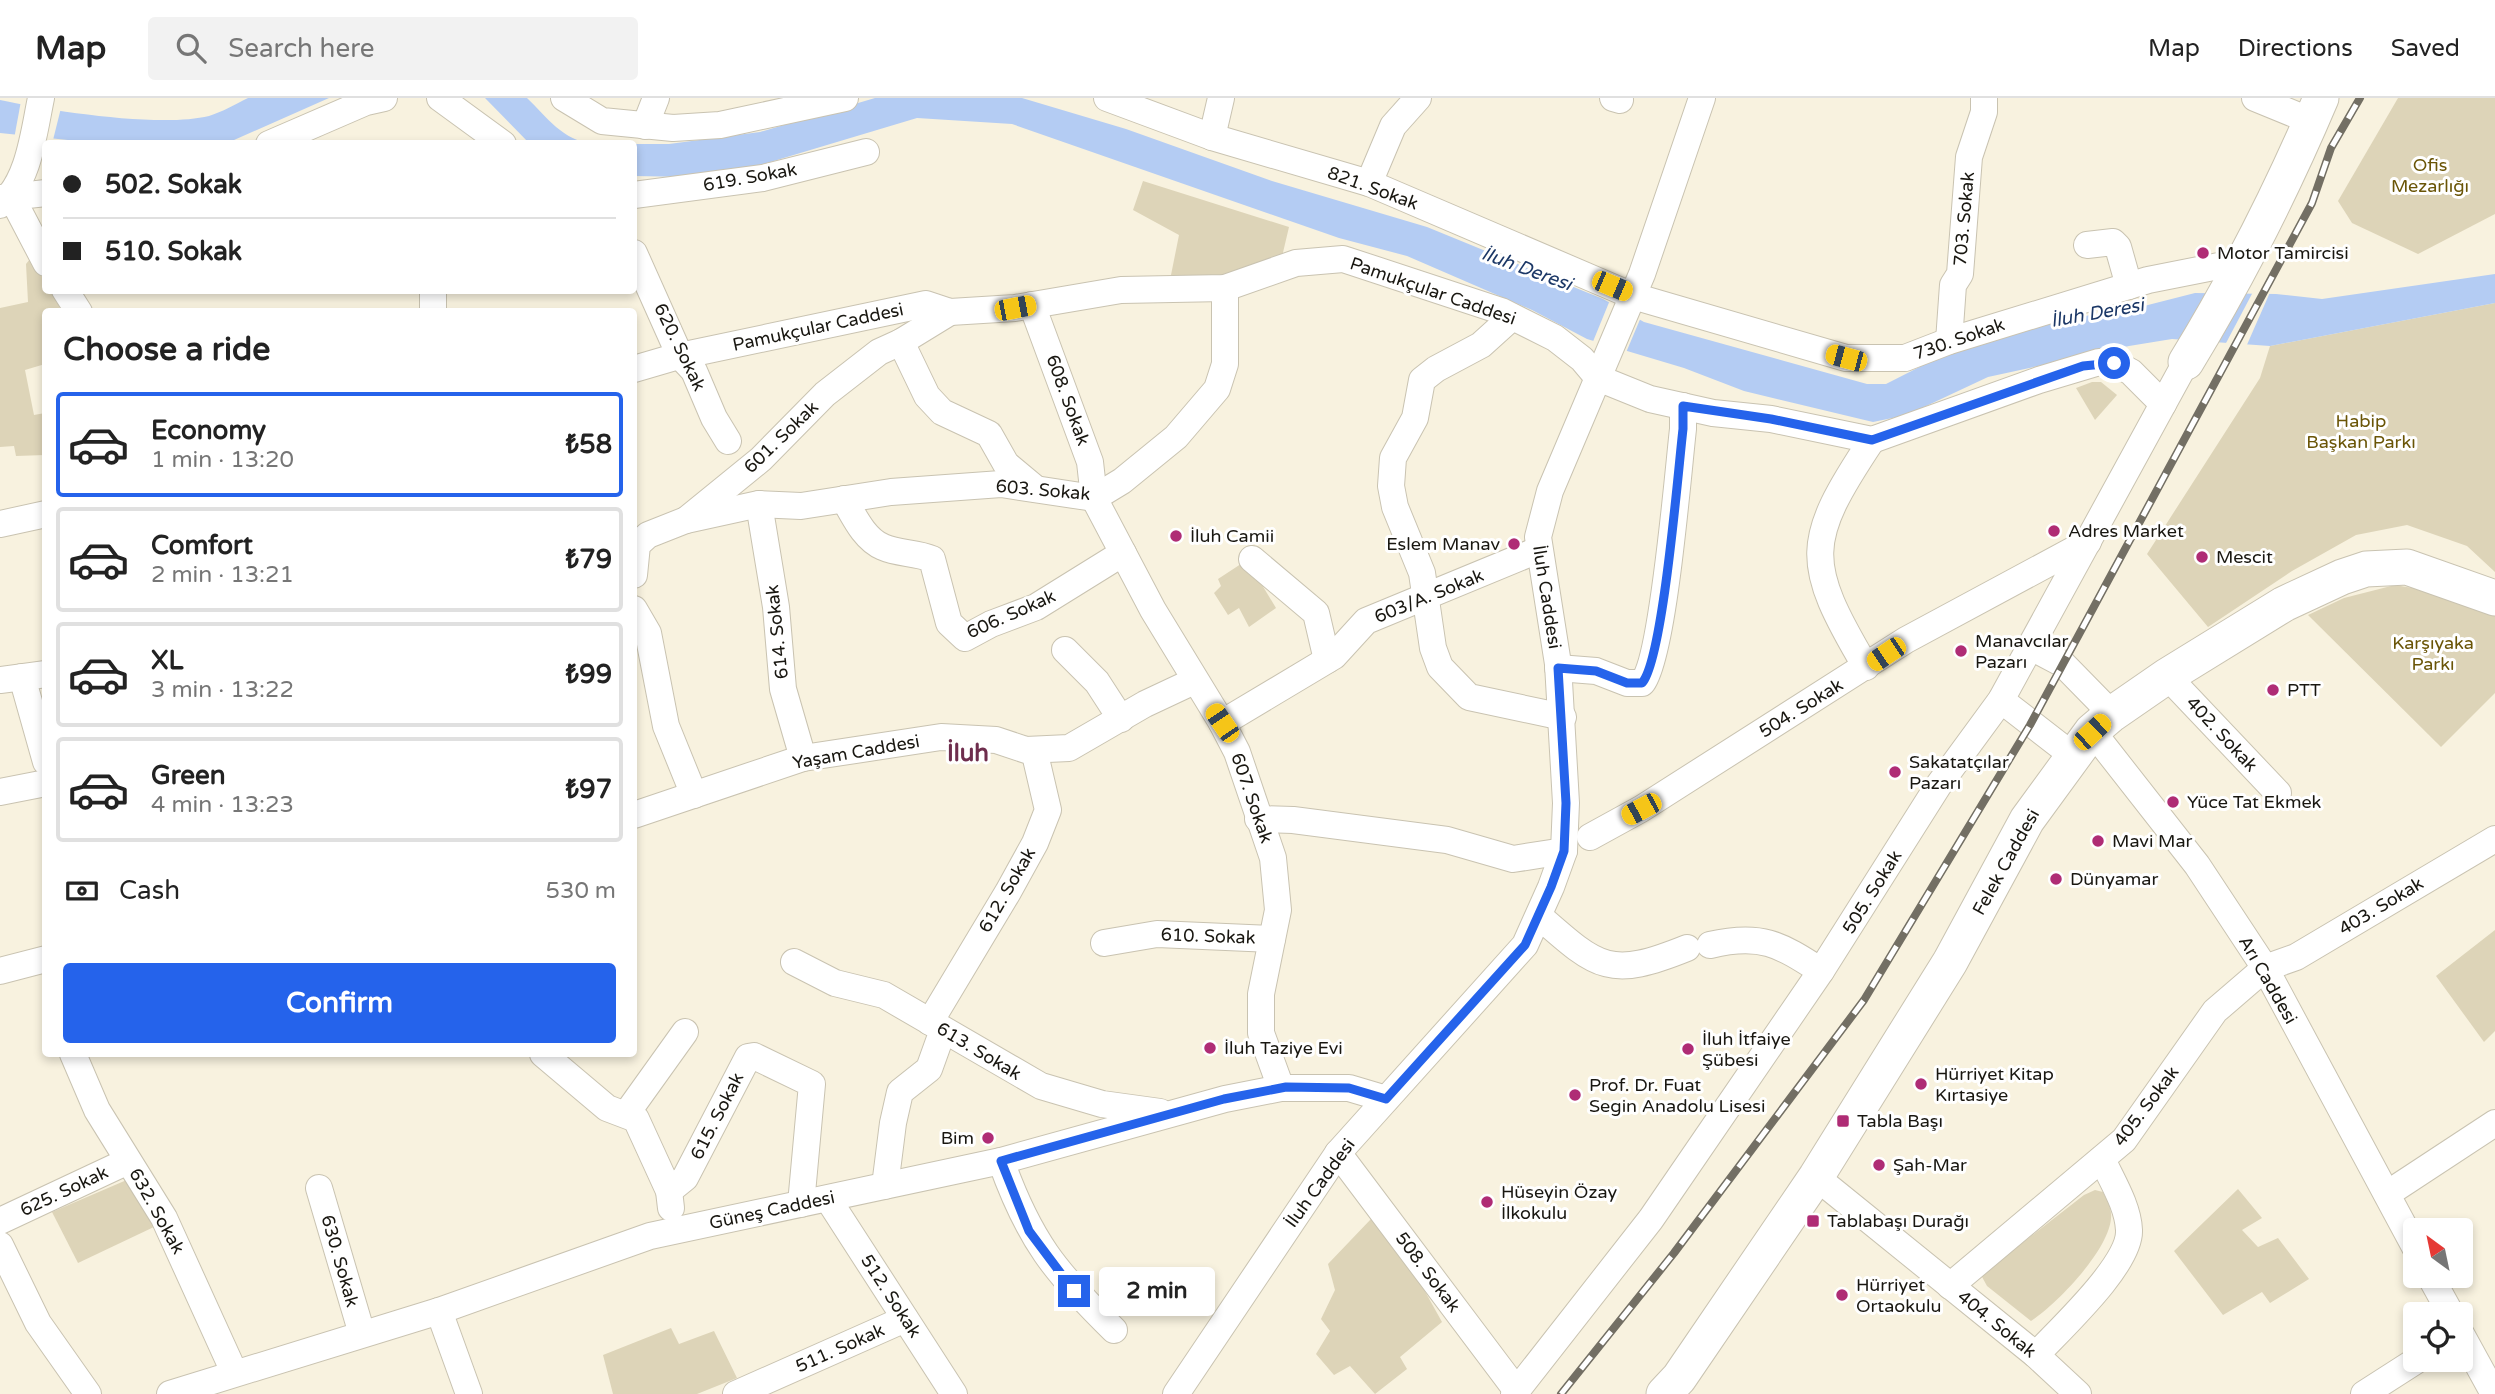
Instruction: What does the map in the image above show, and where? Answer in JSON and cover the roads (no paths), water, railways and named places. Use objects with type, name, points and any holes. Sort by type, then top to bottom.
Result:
[{"type":"main road","points":[[2186,362],[2239,272],[2316,109]]},
{"type":"main road","name":"Felek Caddesi","points":[[1674,1389],[1816,1177],[1951,962],[2027,820],[2092,733],[2167,676],[2284,604],[2366,569],[2407,568],[2495,598]]},
{"type":"street","points":[[4,200],[30,148],[41,98]]},
{"type":"street","points":[[278,140],[366,102],[384,98]]},
{"type":"street","points":[[440,98],[496,140]]},
{"type":"street","points":[[564,98],[602,121],[673,128],[720,125],[845,98]]},
{"type":"street","points":[[645,126],[656,98]]},
{"type":"street","points":[[1213,137],[1221,98]]},
{"type":"street","points":[[1369,183],[1393,126],[1418,98]]},
{"type":"street","points":[[1631,300],[1702,98]]},
{"type":"street","name":"703. Sokak","points":[[1949,341],[1953,285],[1959,274],[1969,157],[1984,112],[1984,98]]},
{"type":"street","points":[[2255,98],[2316,109]]},
{"type":"street","name":"821. Sokak","points":[[1119,100],[1213,137],[1369,183],[1631,300]]},
{"type":"street","name":"619. Sokak","points":[[637,195],[763,177],[866,152]]},
{"type":"street","points":[[4,200],[42,194]]},
{"type":"street","points":[[4,200],[42,257]]},
{"type":"street","points":[[2087,245],[2113,242],[2118,247],[2129,286]]},
{"type":"street","name":"Pamukçular Caddesi","points":[[637,368],[680,356],[926,304],[950,312],[1032,305],[1121,290],[1225,288],[1296,263],[1343,259],[1370,265],[1512,317],[1555,338],[1583,359],[1602,367]]},
{"type":"street","name":"620. Sokak","points":[[637,260],[680,356],[694,371],[714,418],[728,440]]},
{"type":"street","name":"730. Sokak","points":[[1631,300],[1846,358],[1905,358],[1949,341],[2129,286],[2239,272]]},
{"type":"street","name":"603. Sokak","points":[[686,520],[759,504],[801,506],[891,492],[1001,484],[1094,498],[1122,481],[1176,437],[1217,389],[1225,364],[1225,288]]},
{"type":"street","name":"İluh Caddesi","points":[[1176,1394],[1338,1153],[1525,945],[1539,916],[1564,851],[1566,803],[1558,668],[1538,537],[1550,491],[1631,300]]},
{"type":"street","name":"608. Sokak","points":[[1032,305],[1090,462],[1094,498]]},
{"type":"street","name":"601. Sokak","points":[[637,545],[648,535],[686,520],[761,459],[825,394],[879,352],[950,312]]},
{"type":"street","points":[[1512,317],[1481,345],[1436,369],[1422,380],[1415,418],[1393,458],[1391,486],[1395,507],[1422,573],[1433,648],[1440,667],[1469,697],[1563,717]]},
{"type":"street","points":[[901,342],[927,396],[942,412],[989,434],[1006,464],[1038,490]]},
{"type":"street","points":[[1602,367],[1650,399],[1771,419],[1872,440],[2028,384],[2099,362],[2114,363],[2131,372],[2163,404]]},
{"type":"street","name":"505. Sokak","points":[[1516,1392],[1651,1219],[1821,971],[1938,786],[2001,701],[2186,362]]},
{"type":"street","points":[[1558,668],[1596,671],[1627,683],[1642,683],[1648,677],[1659,629],[1683,429],[1683,406]]},
{"type":"street","points":[[1866,667],[1832,610],[1819,563],[1823,522],[1872,440]]},
{"type":"street","name":"607. Sokak","points":[[1094,498],[1237,752],[1273,858],[1278,910],[1261,994],[1262,1033],[1281,1088]]},
{"type":"street","name":"606. Sokak","points":[[844,499],[872,540],[883,547],[916,552],[932,559],[949,623],[965,638],[991,624],[1036,607],[1123,553]]},
{"type":"street","name":"614. Sokak","points":[[759,504],[776,607],[783,690],[803,758]]},
{"type":"street","points":[[0,524],[42,515]]},
{"type":"street","name":"504. Sokak","points":[[1590,836],[1641,809],[1906,640],[2088,542]]},
{"type":"street","name":"603/A. Sokak","points":[[1222,723],[1327,660],[1366,621],[1538,550]]},
{"type":"street","points":[[1252,559],[1316,613],[1327,660]]},
{"type":"street","points":[[637,614],[648,633],[666,726],[694,794]]},
{"type":"street","points":[[2031,647],[2063,663],[2092,733]]},
{"type":"street","points":[[1065,650],[1097,682],[1121,719]]},
{"type":"street","name":"402. Sokak","points":[[2167,676],[2277,793]]},
{"type":"street","points":[[23,677],[42,747]]},
{"type":"street","name":"Yaşam Caddesi","points":[[637,814],[803,758],[941,737],[996,740],[1034,750],[1069,748],[1145,704],[1195,681]]},
{"type":"street","points":[[2001,701],[2092,733]]},
{"type":"street","name":"Arı Caddesi","points":[[2092,733],[2197,865],[2264,968],[2403,1224]]},
{"type":"street","name":"612. Sokak","points":[[885,1186],[892,1123],[900,1092],[929,1069],[936,1026],[1035,843],[1048,810],[1034,750]]},
{"type":"street","points":[[0,793],[42,784]]},
{"type":"street","points":[[1258,819],[1293,820],[1447,840],[1513,859],[1564,851]]},
{"type":"street","name":"403. Sokak","points":[[2264,968],[2296,957],[2495,839]]},
{"type":"street","points":[[1539,916],[1572,945],[1604,964],[1646,965],[1698,946],[1738,939],[1783,946],[1821,971]]},
{"type":"street","name":"610. Sokak","points":[[1104,943],[1157,934],[1272,939]]},
{"type":"street","name":"613. Sokak","points":[[794,962],[835,983],[884,995],[1041,1086],[1102,1104],[1173,1113]]},
{"type":"street","points":[[0,971],[42,968]]},
{"type":"street","name":"405. Sokak","points":[[1950,1286],[2124,1140],[2215,1011],[2264,968]]},
{"type":"street","points":[[627,1113],[685,1032]]},
{"type":"street","name":"615. Sokak","points":[[669,1191],[685,1178],[748,1057],[754,1056],[812,1084],[801,1204]]},
{"type":"street","name":"632. Sokak","points":[[74,1057],[92,1101],[164,1218],[234,1372]]},
{"type":"street","points":[[547,1057],[607,1108],[627,1113],[636,1119],[669,1191],[674,1230]]},
{"type":"street","name":"Güneş Caddesi","points":[[170,1394],[234,1372],[439,1311],[674,1230],[1001,1161],[1173,1113],[1281,1088],[1349,1088],[1386,1099]]},
{"type":"street","points":[[2387,1194],[2495,1123]]},
{"type":"street","name":"508. Sokak","points":[[1338,1153],[1516,1392]]},
{"type":"street","points":[[2036,1355],[2112,1270],[2128,1244],[2129,1229],[2121,1202],[2102,1159]]},
{"type":"street","name":"625. Sokak","points":[[0,1221],[128,1160]]},
{"type":"street","points":[[1001,1161],[1029,1231],[1045,1255],[1074,1291],[1114,1330]]},
{"type":"street","name":"404. Sokak","points":[[1816,1177],[2036,1355],[2078,1394]]},
{"type":"street","name":"630. Sokak","points":[[319,1188],[362,1334]]},
{"type":"street","name":"512. Sokak","points":[[828,1199],[954,1394]]},
{"type":"street","points":[[0,1245],[38,1323],[88,1394]]},
{"type":"street","points":[[439,1311],[469,1394]]},
{"type":"street","name":"511. Sokak","points":[[736,1394],[905,1319]]},
{"type":"street","points":[[2473,1356],[2494,1394]]},
{"type":"street","points":[[2364,1394],[2403,1369]]},
{"type":"water","points":[[248,98],[329,98],[234,140],[68,140],[0,133],[0,100],[47,109],[135,119],[188,119],[209,116]]},
{"type":"water","points":[[485,98],[527,98],[564,133],[578,140],[526,140]]},
{"type":"water","name":"İluh Deresi","points":[[875,98],[1022,98],[1126,129],[1272,181],[1427,227],[1603,299],[1644,322],[1867,384],[1886,384],[1945,354],[2032,325],[2144,306],[2195,293],[2276,294],[2322,299],[2495,274],[2495,303],[2270,346],[2172,339],[2129,346],[1988,377],[1907,415],[1873,422],[1744,391],[1684,368],[1587,339],[1532,310],[1407,256],[1339,238],[1012,124],[917,118],[757,166],[689,177],[637,176],[637,144],[669,144],[760,132]]},
{"type":"railway","points":[[1561,1394],[1674,1253],[1864,1000],[2030,725],[2312,203],[2331,148],[2360,98]]},
{"type":"place","name":"Motor Tamircisi","points":[[2203,253]]},
{"type":"place","name":"Adres Market","points":[[2054,531]]},
{"type":"place","name":"İluh Camii","points":[[1176,536]]},
{"type":"place","name":"Eslem Manav","points":[[1514,544]]},
{"type":"place","name":"Mescit","points":[[2202,557]]},
{"type":"place","name":"Manavcılar Pazarı","points":[[1961,651]]},
{"type":"place","name":"PTT","points":[[2273,690]]},
{"type":"place","name":"Sakatatçılar Pazarı","points":[[1895,772]]},
{"type":"place","name":"Yüce Tat Ekmek","points":[[2173,802]]},
{"type":"place","name":"Mavi Mar","points":[[2098,841]]},
{"type":"place","name":"Dünyamar","points":[[2056,879]]},
{"type":"place","name":"İluh Taziye Evi","points":[[1210,1048]]},
{"type":"place","name":"İluh İtfaiye Şübesi","points":[[1688,1049]]},
{"type":"place","name":"Hürriyet Kitap Kırtasiye","points":[[1921,1084]]},
{"type":"place","name":"Prof. Dr. Fuat Segin Anadolu Lisesi","points":[[1575,1095]]},
{"type":"place","name":"Tabla Başı","points":[[1843,1121]]},
{"type":"place","name":"Bim","points":[[988,1138]]},
{"type":"place","name":"Şah-Mar","points":[[1879,1165]]},
{"type":"place","name":"Hüseyin Özay İlkokulu","points":[[1487,1202]]},
{"type":"place","name":"Tablabaşı Durağı","points":[[1813,1221]]},
{"type":"place","name":"Hürriyet Ortaokulu","points":[[1842,1295]]},
{"type":"district","name":"İluh","points":[[968,753]]},
{"type":"park label","name":"Ofis Mezarlığı","points":[[2430,175]]},
{"type":"park label","name":"Habip Başkan Parkı","points":[[2361,431]]},
{"type":"park label","name":"Karşıyaka Parkı","points":[[2433,653]]}]
